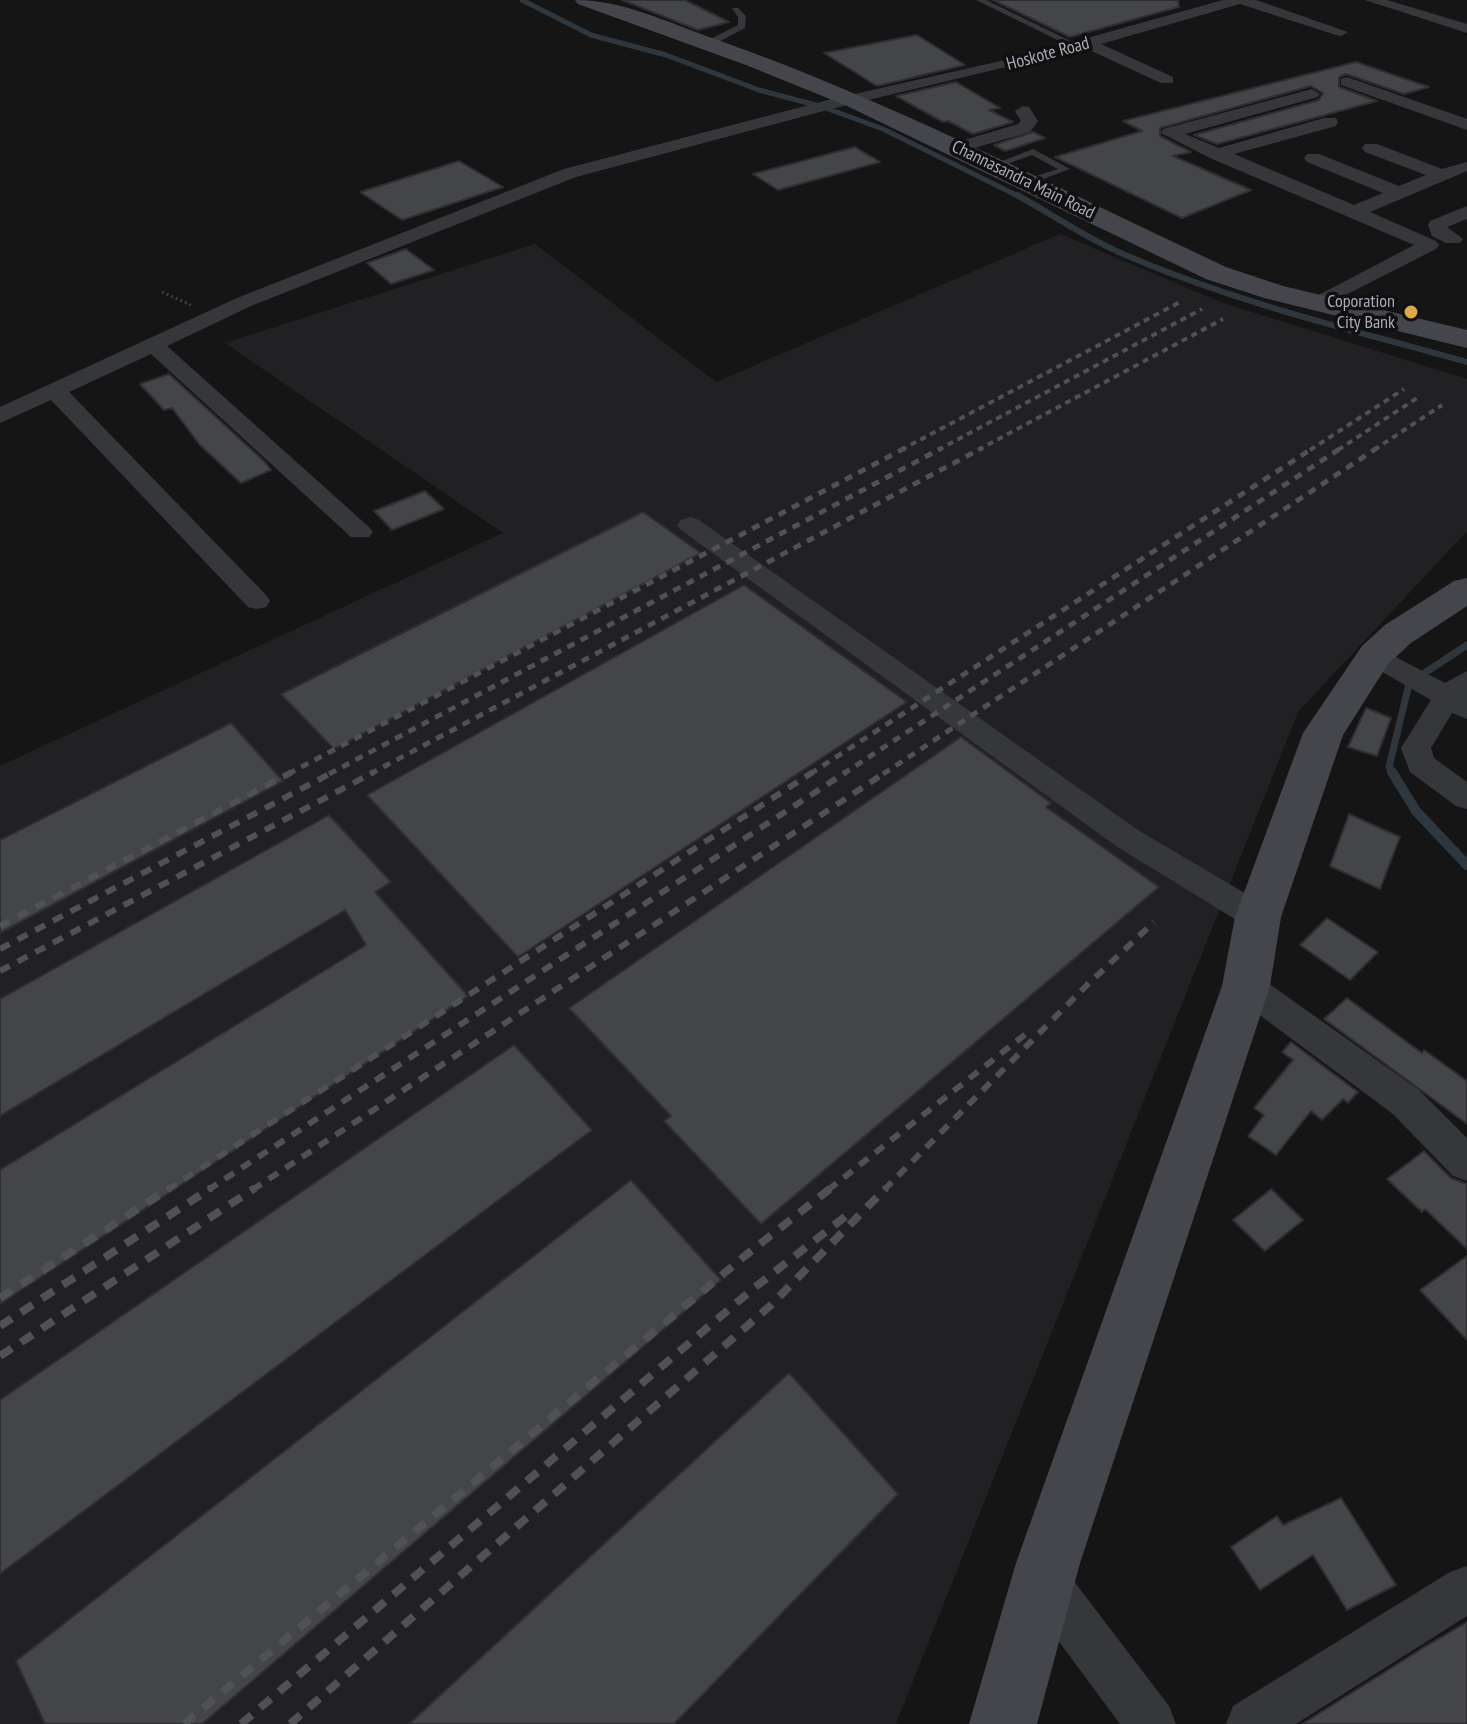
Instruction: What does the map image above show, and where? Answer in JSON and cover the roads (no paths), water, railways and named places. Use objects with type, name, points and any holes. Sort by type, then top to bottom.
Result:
[{"type":"main road","name":"Channasandra Main Road","points":[[594,1],[708,44],[843,103],[957,148],[1216,273],[1461,340]]},
{"type":"main road","points":[[1003,1724],[1043,1580],[1246,986],[1258,917],[1323,733],[1375,655],[1398,634],[1467,589]]},
{"type":"street","name":"Hoskote Road","points":[[0,416],[244,302],[570,173],[1082,44],[1240,0]]},
{"type":"street","points":[[1240,0],[1341,32]]},
{"type":"street","points":[[1372,0],[1467,29]]},
{"type":"street","points":[[1443,22],[1467,13]]},
{"type":"street","points":[[1082,44],[1167,80]]},
{"type":"street","points":[[1347,82],[1467,125]]},
{"type":"street","points":[[1312,94],[1169,133],[1429,245]]},
{"type":"street","points":[[957,148],[1024,128],[1030,121],[1023,111]]},
{"type":"street","points":[[1216,154],[1330,122]]},
{"type":"street","points":[[1371,148],[1442,175]]},
{"type":"street","points":[[1313,158],[1399,193]]},
{"type":"street","points":[[1354,212],[1463,166]]},
{"type":"street","points":[[1460,241],[1439,232],[1437,225],[1467,212]]},
{"type":"street","points":[[1318,303],[1429,245],[1460,241]]},
{"type":"street","points":[[155,346],[360,532]]},
{"type":"street","points":[[54,390],[257,601]]},
{"type":"street","points":[[690,525],[1127,838],[1258,917]]},
{"type":"street","points":[[1375,655],[1460,696],[1416,748],[1421,764],[1467,798]]},
{"type":"street","points":[[1246,986],[1406,1102],[1467,1164]]},
{"type":"street","points":[[1043,1580],[1151,1724]]},
{"type":"street","points":[[1251,1724],[1467,1589]]},
{"type":"lane","points":[[980,0],[1082,44]]},
{"type":"lane","points":[[708,44],[742,26],[742,16],[735,10]]},
{"type":"lane","points":[[993,166],[1033,152],[1066,169],[1027,182]]},
{"type":"waterway","points":[[522,0],[591,35],[666,55],[759,90],[823,107],[883,129],[1020,197]]},
{"type":"waterway","points":[[1017,195],[1105,245],[1175,275],[1300,316],[1467,362]]},
{"type":"waterway","points":[[1420,676],[1467,645]]},
{"type":"waterway","points":[[1393,774],[1389,767],[1409,684]]},
{"type":"waterway","points":[[1392,772],[1416,811],[1467,865]]},
{"type":"railway","points":[[901,450],[1180,302]]},
{"type":"railway","points":[[938,450],[1202,309]]},
{"type":"railway","points":[[978,450],[1223,319]]},
{"type":"railway","points":[[1310,450],[1404,389]]},
{"type":"railway","points":[[1338,450],[1420,396]]},
{"type":"railway","points":[[1374,450],[1442,405]]},
{"type":"railway","points":[[288,774],[905,448]]},
{"type":"railway","points":[[329,774],[942,448]]},
{"type":"railway","points":[[370,774],[982,448]]},
{"type":"railway","points":[[810,774],[1313,448]]},
{"type":"railway","points":[[843,774],[1341,448]]},
{"type":"railway","points":[[883,774],[1377,448]]},
{"type":"railway","points":[[0,926],[292,772]]},
{"type":"railway","points":[[0,949],[333,772]]},
{"type":"railway","points":[[0,971],[374,772]]},
{"type":"railway","points":[[167,1190],[813,772]]},
{"type":"railway","points":[[208,1190],[846,772]]},
{"type":"railway","points":[[252,1190],[886,772]]},
{"type":"railway","points":[[884,1190],[1087,985],[1154,922]]},
{"type":"railway","points":[[828,1190],[1032,1029]]},
{"type":"railway","points":[[0,1298],[170,1188]]},
{"type":"railway","points":[[0,1326],[211,1188]]},
{"type":"railway","points":[[0,1356],[255,1188]]},
{"type":"railway","points":[[184,1724],[746,1255],[831,1188]]},
{"type":"railway","points":[[290,1724],[770,1306],[886,1188]]},
{"type":"railway","points":[[241,1724],[754,1288],[851,1212]]},
{"type":"place","name":"Coporation City Bank","points":[[1411,312]]}]
